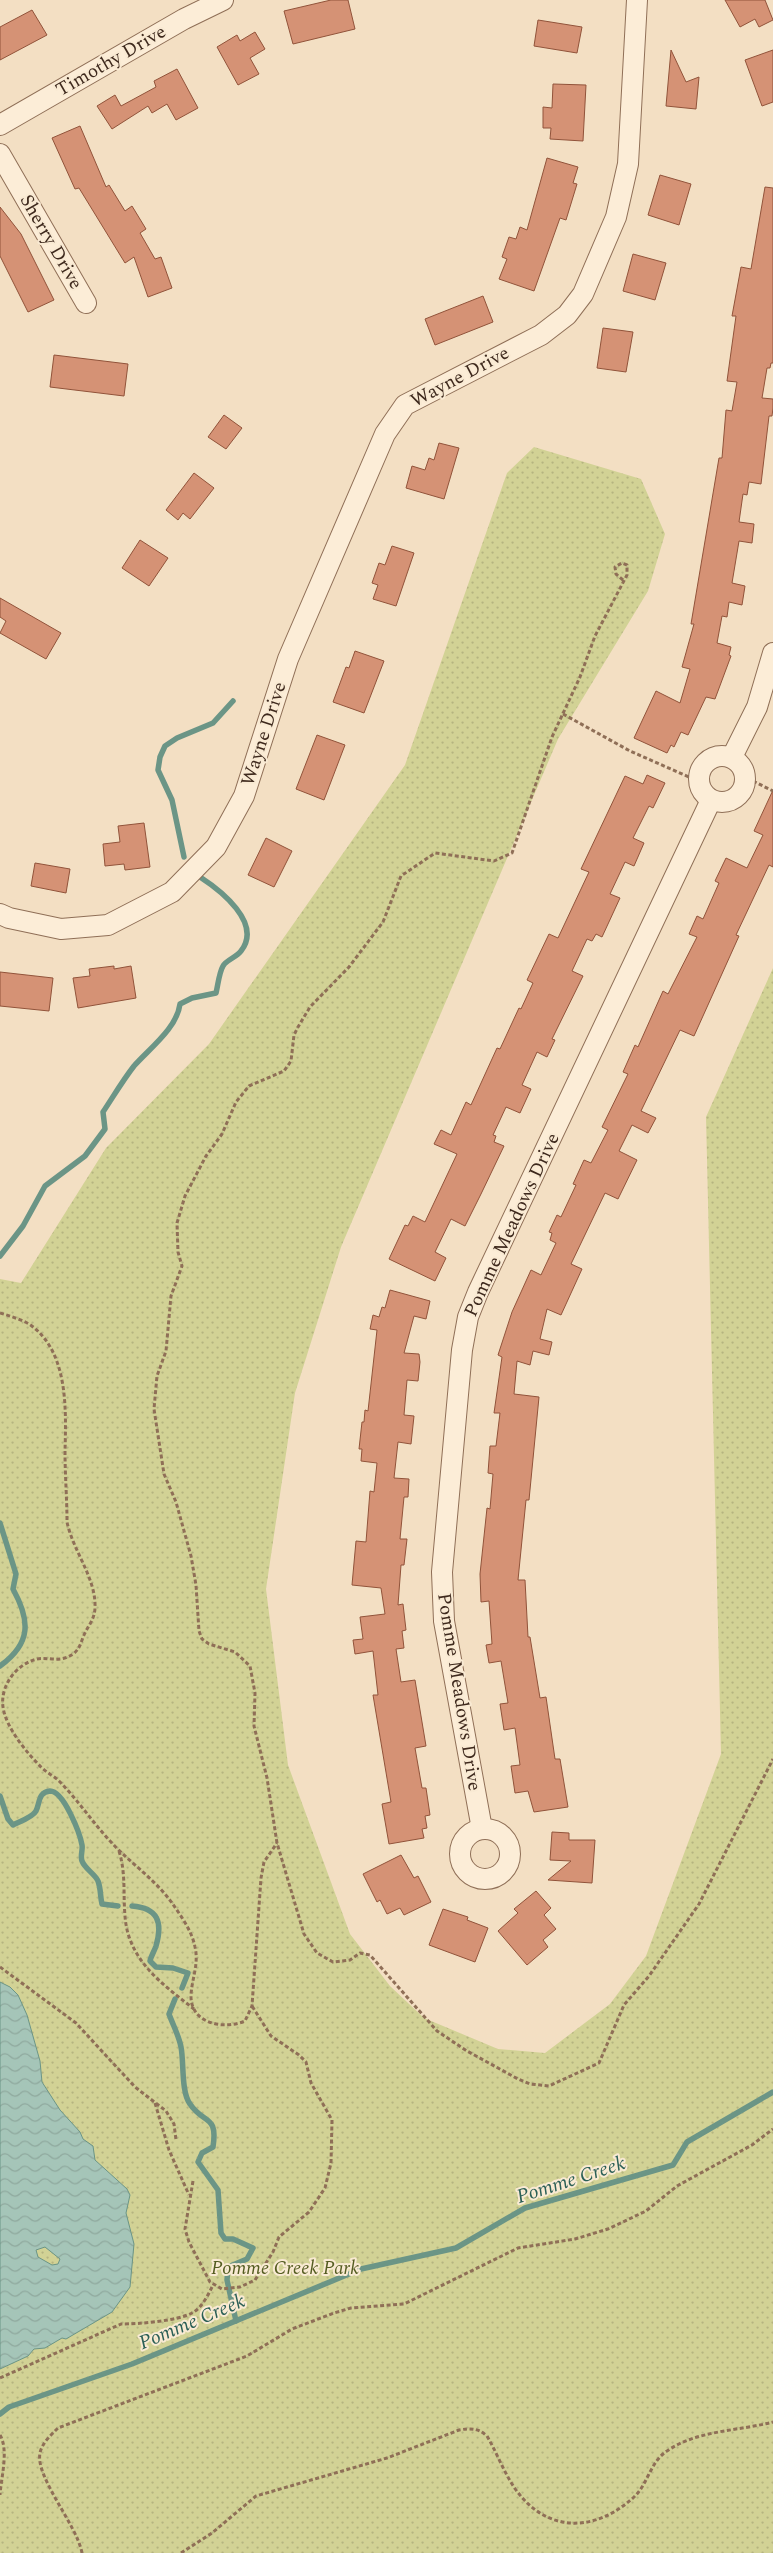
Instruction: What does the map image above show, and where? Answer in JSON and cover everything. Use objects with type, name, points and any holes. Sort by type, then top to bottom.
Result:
[{"type":"street","name":"Timothy Drive","points":[[0,125],[184,19],[223,0]]},
{"type":"street","name":"Wayne Drive","points":[[0,914],[9,918],[61,929],[108,925],[172,892],[216,846],[244,796],[288,659],[385,434],[405,405],[549,330],[567,315],[587,286],[616,217],[628,164],[636,0]]},
{"type":"street","name":"Sherry Drive","points":[[0,154],[86,303]]},
{"type":"street","points":[[732,758],[757,707],[773,653]]},
{"type":"street","points":[[714,756],[732,758],[740,763],[744,771],[746,780],[743,790],[737,797],[729,801],[711,800],[699,786],[698,777],[701,768],[706,761],[714,756]]},
{"type":"street","name":"Pomme Meadows Drive","points":[[482,1829],[445,1627],[442,1593],[442,1572],[465,1330],[478,1292],[711,800]]},
{"type":"path","points":[[623,580],[616,574],[615,567],[622,563],[627,565],[629,570],[595,636],[580,677],[543,761],[512,852],[494,861],[435,853],[401,876],[383,922],[349,967],[310,1007],[298,1027],[294,1036],[291,1061],[284,1071],[249,1086],[236,1102],[222,1134],[206,1156],[185,1196],[178,1224],[178,1252],[182,1266],[172,1290],[166,1352],[156,1376],[154,1409],[159,1452],[164,1474],[176,1502],[192,1556],[199,1631],[202,1639],[209,1644],[235,1652],[250,1666],[255,1693],[254,1726],[267,1778],[277,1843],[304,1934],[317,1953],[333,1962],[350,1960],[360,1953],[370,1955],[437,2031],[467,2051],[518,2079],[530,2084],[549,2086],[599,2063],[624,2005],[650,1976],[699,1904],[773,1759]]},
{"type":"path","points":[[563,714],[630,751],[689,777]]},
{"type":"path","points":[[753,781],[773,791]]},
{"type":"path","points":[[0,1313],[28,1324],[39,1333],[52,1350],[57,1363],[63,1387],[67,1426],[67,1522],[70,1536],[92,1587],[95,1608],[92,1622],[74,1654],[61,1660],[32,1660],[10,1678],[4,1690],[4,1711],[9,1724],[36,1761],[60,1782],[119,1850],[161,1889],[190,1933],[197,1961],[191,1995],[195,2010]]},
{"type":"path","points":[[119,1850],[125,1882],[127,1931],[138,1959],[206,2021],[230,2025],[245,2021],[252,2006],[261,1878],[264,1862],[277,1843]]},
{"type":"path","points":[[0,1967],[76,2023],[135,2087],[155,2102],[170,2117],[176,2140]]},
{"type":"path","points":[[193,2181],[185,2229],[189,2242],[213,2285],[222,2289],[240,2287],[255,2280],[273,2252],[279,2237],[310,2212],[319,2199],[329,2175],[333,2129],[329,2113],[311,2083],[306,2062],[271,2036],[252,2006]]},
{"type":"path","points":[[155,2102],[169,2150],[189,2196]]},
{"type":"path","points":[[82,2553],[78,2538],[40,2462],[42,2446],[58,2428],[248,2356],[292,2330],[334,2313],[351,2308],[404,2304],[518,2248],[575,2239],[608,2229],[646,2211],[677,2186],[752,2145],[773,2129]]},
{"type":"path","points":[[0,2378],[121,2324],[140,2324],[192,2314],[206,2298],[213,2285]]},
{"type":"path","points":[[181,2553],[212,2533],[256,2496],[387,2458],[459,2430],[471,2428],[481,2430],[487,2436],[515,2489],[528,2504],[543,2515],[556,2521],[578,2525],[602,2518],[620,2509],[636,2496],[658,2458],[668,2450],[698,2438],[773,2422]]},
{"type":"path","points":[[0,2435],[4,2441],[4,2451],[0,2495]]},
{"type":"green space","name":"Pomme Creek Park","points":[[534,447],[641,479],[665,534],[648,591],[558,739],[341,1247],[295,1393],[266,1589],[288,1765],[350,1934],[390,1986],[424,2018],[498,2049],[545,2053],[610,2004],[646,1956],[721,1754],[706,1117],[773,968],[773,2553],[0,2553],[0,1279],[21,1283],[106,1148],[209,1044],[405,765],[507,473]]},
{"type":"water","points":[[0,1982],[10,1987],[18,1995],[27,2015],[40,2061],[42,2082],[60,2110],[80,2132],[83,2139],[93,2146],[95,2160],[127,2189],[130,2195],[126,2213],[134,2244],[130,2287],[112,2312],[66,2339],[62,2338],[45,2348],[34,2349],[28,2356],[0,2369]],"holes":[[[45,2247],[60,2259],[58,2264],[52,2265],[38,2257],[36,2250]]]},
{"type":"building","points":[[331,0],[348,0],[355,29],[293,44],[284,11]]},
{"type":"building","points":[[725,0],[765,0],[773,20],[759,27],[755,19],[740,27]]},
{"type":"building","points":[[32,10],[47,35],[0,60],[0,27]]},
{"type":"building","points":[[538,20],[582,27],[577,53],[534,46]]},
{"type":"building","points":[[255,32],[265,49],[250,58],[259,74],[238,85],[217,47],[237,35],[240,41]]},
{"type":"building","points":[[671,50],[686,82],[699,77],[696,109],[666,106]]},
{"type":"building","points":[[773,50],[773,102],[762,106],[745,60]]},
{"type":"building","points":[[177,69],[198,108],[176,120],[167,104],[152,113],[148,106],[112,129],[97,106],[115,95],[121,106],[156,87],[154,81]]},
{"type":"building","points":[[553,84],[586,85],[583,141],[550,139],[551,128],[543,128],[543,107],[552,108]]},
{"type":"building","points":[[80,126],[106,187],[109,185],[125,211],[132,206],[146,229],[140,233],[155,259],[161,257],[172,288],[148,297],[134,257],[125,263],[79,188],[75,189],[52,138]]},
{"type":"building","points":[[547,158],[578,167],[573,183],[577,184],[566,220],[560,218],[534,291],[499,279],[507,259],[502,257],[509,237],[516,239],[520,227],[527,230]]},
{"type":"building","points":[[660,175],[691,184],[679,225],[648,215]]},
{"type":"building","points":[[765,187],[773,188],[773,363],[771,363],[770,368],[767,368],[762,398],[773,399],[773,408],[772,416],[769,416],[761,484],[749,482],[747,495],[743,494],[739,522],[754,524],[752,543],[739,541],[732,583],[745,586],[742,605],[729,602],[727,617],[722,616],[717,643],[731,647],[729,655],[731,656],[715,699],[706,697],[688,735],[681,732],[674,747],[671,745],[667,753],[634,738],[656,691],[680,703],[690,669],[682,667],[694,624],[691,624],[719,458],[722,458],[726,410],[732,411],[737,382],[727,381],[736,316],[732,316],[741,267],[751,269]]},
{"type":"building","points":[[0,207],[21,234],[54,300],[28,312],[0,256]]},
{"type":"building","points":[[633,254],[666,263],[655,300],[623,291]]},
{"type":"building","points":[[483,296],[493,322],[435,345],[425,319]]},
{"type":"building","points":[[603,328],[633,332],[626,372],[597,368]]},
{"type":"building","points":[[54,355],[128,364],[124,396],[50,387]]},
{"type":"building","points":[[224,415],[242,428],[226,449],[208,437]]},
{"type":"building","points":[[439,443],[459,448],[444,499],[406,488],[412,466],[425,470],[429,458],[434,460]]},
{"type":"building","points":[[194,473],[214,488],[190,519],[183,513],[178,520],[166,510]]},
{"type":"building","points":[[140,540],[168,558],[149,586],[122,568]]},
{"type":"building","points":[[392,546],[414,553],[396,606],[373,599],[378,585],[372,583],[379,563],[385,565]]},
{"type":"building","points":[[0,598],[61,633],[46,659],[0,633],[6,621],[0,617]]},
{"type":"building","points":[[355,651],[384,661],[364,713],[333,702],[346,667],[349,668]]},
{"type":"building","points":[[317,735],[345,745],[324,800],[296,789]]},
{"type":"building","points":[[647,775],[665,783],[653,808],[649,806],[633,838],[644,843],[634,866],[625,862],[610,894],[620,898],[602,937],[596,934],[592,941],[587,939],[572,971],[583,976],[552,1039],[555,1040],[547,1057],[537,1052],[522,1085],[531,1089],[520,1113],[506,1107],[493,1135],[496,1136],[494,1142],[504,1146],[465,1226],[451,1219],[435,1252],[446,1258],[435,1281],[389,1259],[405,1225],[408,1226],[413,1216],[425,1222],[457,1154],[434,1144],[441,1130],[451,1135],[466,1102],[471,1105],[497,1048],[500,1049],[533,983],[527,980],[549,934],[558,938],[589,872],[581,869],[625,776],[643,784]]},
{"type":"building","points":[[773,790],[773,867],[769,865],[736,935],[739,936],[694,1036],[680,1030],[641,1111],[656,1118],[648,1133],[632,1125],[619,1151],[637,1160],[618,1199],[605,1193],[571,1264],[582,1269],[561,1315],[547,1309],[540,1339],[552,1342],[549,1355],[533,1351],[530,1365],[517,1361],[514,1394],[539,1397],[529,1500],[526,1500],[518,1580],[525,1580],[528,1637],[530,1637],[540,1698],[546,1697],[555,1759],[560,1759],[568,1807],[534,1812],[528,1791],[515,1793],[511,1766],[520,1765],[515,1728],[504,1730],[500,1704],[508,1703],[501,1661],[489,1663],[486,1645],[492,1644],[489,1601],[481,1602],[480,1574],[487,1508],[490,1509],[493,1474],[488,1473],[490,1446],[496,1446],[500,1413],[494,1413],[502,1357],[498,1355],[512,1312],[531,1270],[541,1275],[556,1243],[550,1240],[552,1233],[549,1232],[557,1215],[561,1217],[576,1185],[573,1184],[584,1160],[591,1163],[608,1130],[602,1127],[628,1074],[623,1072],[635,1045],[638,1047],[663,991],[668,994],[697,937],[689,934],[697,916],[703,919],[719,883],[715,881],[726,858],[747,868],[763,835],[754,831]]},
{"type":"building","points":[[144,823],[150,867],[125,870],[124,864],[105,866],[103,844],[120,842],[118,826]]},
{"type":"building","points":[[266,838],[292,851],[274,887],[248,875]]},
{"type":"building","points":[[35,863],[70,869],[66,893],[31,886]]},
{"type":"building","points":[[114,966],[114,969],[131,966],[136,998],[78,1008],[73,978],[90,976],[89,969]]},
{"type":"building","points":[[0,972],[53,978],[49,1011],[0,1006]]},
{"type":"building","points":[[390,1290],[430,1301],[426,1319],[414,1316],[404,1353],[419,1354],[420,1362],[418,1381],[407,1380],[404,1415],[414,1416],[411,1444],[398,1442],[394,1478],[409,1479],[408,1497],[404,1497],[400,1539],[407,1539],[404,1565],[401,1565],[398,1605],[403,1604],[406,1630],[402,1631],[404,1648],[396,1649],[401,1682],[415,1680],[426,1746],[415,1748],[422,1788],[426,1788],[430,1815],[425,1816],[427,1828],[422,1829],[424,1838],[389,1844],[382,1804],[391,1802],[373,1695],[378,1695],[373,1651],[355,1654],[353,1640],[363,1639],[360,1617],[385,1614],[381,1588],[352,1585],[356,1541],[366,1542],[370,1491],[374,1492],[377,1463],[361,1461],[362,1449],[359,1449],[362,1422],[364,1422],[365,1410],[368,1411],[377,1330],[370,1329],[373,1315],[379,1317],[382,1307],[385,1308]]},
{"type":"building","points":[[552,1832],[569,1833],[569,1840],[595,1840],[592,1883],[548,1880],[571,1861],[550,1860]]},
{"type":"building","points":[[401,1855],[414,1878],[418,1876],[431,1902],[404,1915],[400,1908],[387,1914],[380,1900],[377,1902],[363,1874]]},
{"type":"building","points":[[536,1891],[551,1908],[544,1915],[556,1929],[543,1940],[548,1947],[527,1965],[498,1931],[518,1913],[514,1909]]},
{"type":"building","points":[[443,1909],[468,1917],[467,1920],[488,1928],[475,1962],[429,1945]]},
{"type":"waterway","points":[[184,857],[172,800],[158,770],[160,757],[165,746],[177,738],[213,723],[233,701]]},
{"type":"waterway","points":[[0,1256],[23,1226],[45,1186],[85,1156],[105,1129],[103,1112],[134,1066],[155,1045],[174,1021],[180,1004],[192,998],[216,993],[223,966],[241,951],[246,940],[247,929],[243,919],[228,899],[200,877]]},
{"type":"waterway","points":[[0,1523],[16,1574],[13,1589],[19,1600],[25,1621],[23,1640],[18,1649],[0,1666]]},
{"type":"waterway","points":[[0,1796],[8,1819],[13,1825],[34,1813],[43,1793],[50,1791],[61,1798],[75,1823],[82,1845],[82,1861],[98,1881],[102,1904],[118,1906]]},
{"type":"waterway","points":[[132,1906],[141,1907],[153,1913],[159,1930],[156,1946],[150,1961],[156,1967],[173,1968],[188,1973],[182,1988]]},
{"type":"waterway","points":[[175,1999],[169,2014],[181,2047],[187,2099],[195,2111],[212,2124],[213,2129],[213,2147],[202,2153],[198,2162],[218,2190],[221,2233],[225,2239],[233,2239],[253,2248],[247,2259],[228,2267],[227,2280],[236,2321]]},
{"type":"waterway","name":"Pomme Creek","points":[[0,2414],[9,2407],[132,2364],[361,2269],[456,2248],[525,2208],[673,2165],[687,2142],[773,2092]]}]
